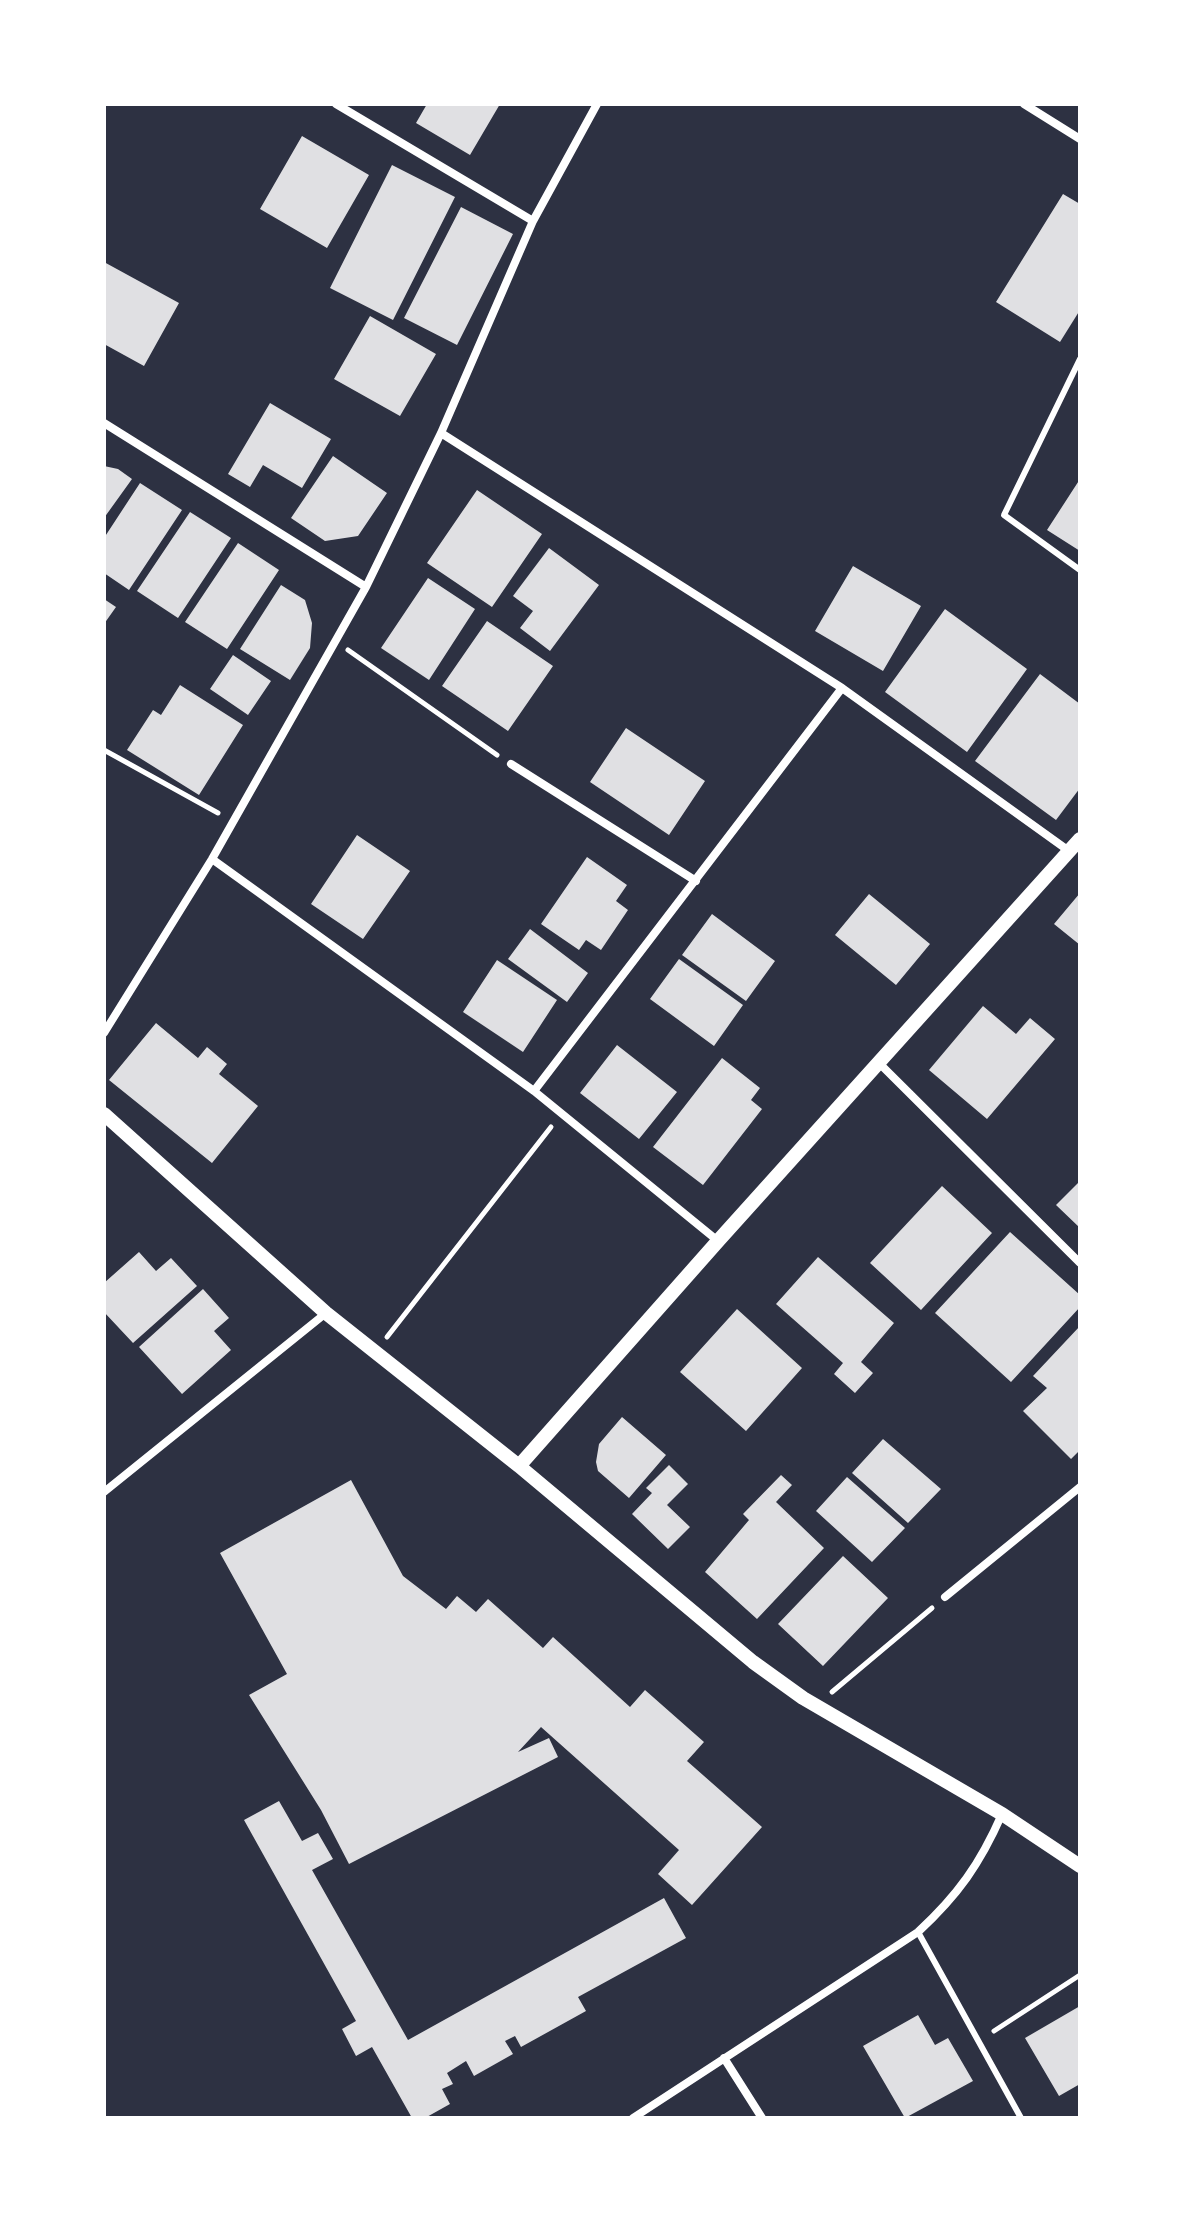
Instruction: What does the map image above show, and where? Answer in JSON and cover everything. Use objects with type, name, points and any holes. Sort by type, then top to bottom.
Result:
[{"type":"street","points":[[336,104],[533,221]]},
{"type":"street","points":[[104,1033],[212,859],[366,587],[441,433],[533,221],[597,104]]},
{"type":"street","points":[[1024,104],[1080,139]]},
{"type":"street","points":[[104,423],[366,587]]},
{"type":"street","points":[[441,433],[842,688],[1069,851]]},
{"type":"street","points":[[534,1091],[842,688]]},
{"type":"street","points":[[511,764],[696,881]]},
{"type":"street","points":[[519,1466],[1080,839]]},
{"type":"street","points":[[212,859],[534,1091],[718,1241]]},
{"type":"street","points":[[879,1063],[1080,1263]]},
{"type":"street","points":[[104,1114],[326,1313],[519,1466],[753,1662],[816,1706],[1002,1814],[1080,1866]]},
{"type":"street","points":[[104,1492],[326,1313]]},
{"type":"street","points":[[945,1597],[1080,1487]]},
{"type":"street","points":[[633,2118],[918,1932],[946,1906],[968,1879],[1002,1814]]},
{"type":"street","points":[[724,2058],[762,2118]]},
{"type":"lane","points":[[1080,359],[1004,515],[1080,570]]},
{"type":"lane","points":[[918,1932],[1021,2118]]},
{"type":"path","points":[[335,641],[511,764]]},
{"type":"path","points":[[104,750],[233,821]]},
{"type":"path","points":[[375,1352],[561,1114]]},
{"type":"path","points":[[816,1706],[945,1597]]},
{"type":"path","points":[[978,2041],[1080,1975]]},
{"type":"building","points":[[427,104],[500,104],[470,155],[416,123]]},
{"type":"building","points":[[302,136],[369,175],[327,248],[260,209]]},
{"type":"building","points":[[392,165],[455,197],[393,320],[330,288]]},
{"type":"building","points":[[1063,194],[1080,204],[1080,310],[1060,342],[996,302]]},
{"type":"building","points":[[461,207],[513,234],[457,345],[404,318]]},
{"type":"building","points":[[104,262],[179,303],[144,366],[104,344]]},
{"type":"building","points":[[370,316],[436,354],[400,416],[334,379]]},
{"type":"building","points":[[270,403],[331,439],[302,488],[263,465],[250,487],[228,474]]},
{"type":"building","points":[[333,456],[387,493],[358,536],[325,541],[291,518]]},
{"type":"building","points":[[104,466],[118,469],[132,479],[104,518]]},
{"type":"building","points":[[1080,479],[1080,551],[1047,530]]},
{"type":"building","points":[[140,483],[182,510],[129,590],[104,573],[104,538]]},
{"type":"building","points":[[477,490],[542,534],[492,607],[427,563]]},
{"type":"building","points":[[190,512],[231,538],[178,618],[137,591]]},
{"type":"building","points":[[238,543],[279,570],[227,649],[185,622]]},
{"type":"building","points":[[549,548],[599,585],[550,651],[520,628],[533,611],[513,596]]},
{"type":"building","points":[[853,566],[921,606],[883,671],[815,631]]},
{"type":"building","points":[[428,578],[475,609],[429,680],[381,648]]},
{"type":"building","points":[[281,585],[305,600],[312,623],[310,648],[290,680],[240,649]]},
{"type":"building","points":[[104,599],[116,607],[104,624]]},
{"type":"building","points":[[945,609],[1027,669],[967,752],[885,692]]},
{"type":"building","points":[[487,621],[553,666],[508,731],[442,686]]},
{"type":"building","points":[[233,655],[271,681],[248,715],[210,689]]},
{"type":"building","points":[[1040,674],[1080,704],[1080,788],[1056,820],[975,761]]},
{"type":"building","points":[[180,685],[243,725],[199,795],[127,750],[153,710],[161,715]]},
{"type":"building","points":[[626,728],[705,781],[669,835],[590,782]]},
{"type":"building","points":[[357,835],[410,871],[363,939],[311,904]]},
{"type":"building","points":[[587,857],[627,885],[616,901],[628,910],[601,950],[586,940],[579,950],[541,924]]},
{"type":"building","points":[[1080,893],[1080,945],[1054,924]]},
{"type":"building","points":[[869,894],[930,944],[896,985],[835,935]]},
{"type":"building","points":[[712,914],[775,961],[746,1001],[682,955]]},
{"type":"building","points":[[530,929],[588,973],[567,1002],[508,959]]},
{"type":"building","points":[[679,959],[743,1005],[714,1046],[650,999]]},
{"type":"building","points":[[497,960],[557,1000],[523,1052],[463,1012]]},
{"type":"building","points":[[983,1006],[1016,1034],[1030,1018],[1055,1039],[987,1119],[929,1070]]},
{"type":"building","points":[[156,1023],[198,1058],[207,1047],[227,1064],[219,1074],[258,1106],[212,1163],[109,1080]]},
{"type":"building","points":[[617,1045],[677,1092],[639,1139],[580,1093]]},
{"type":"building","points":[[722,1058],[760,1088],[751,1100],[762,1109],[703,1185],[653,1147]]},
{"type":"building","points":[[1080,1181],[1080,1228],[1056,1205]]},
{"type":"building","points":[[942,1186],[992,1233],[921,1310],[870,1263]]},
{"type":"building","points":[[1010,1232],[1080,1295],[1080,1307],[1011,1382],[935,1313]]},
{"type":"building","points":[[139,1252],[156,1271],[171,1258],[197,1286],[133,1343],[104,1312],[104,1283]]},
{"type":"building","points":[[818,1257],[894,1323],[861,1362],[873,1373],[855,1393],[834,1374],[843,1363],[776,1304]]},
{"type":"building","points":[[203,1289],[229,1318],[214,1331],[231,1350],[182,1394],[139,1347]]},
{"type":"building","points":[[737,1309],[802,1368],[746,1431],[680,1372]]},
{"type":"building","points":[[1080,1326],[1080,1450],[1071,1459],[1023,1411],[1047,1388],[1033,1376]]},
{"type":"building","points":[[622,1417],[666,1455],[629,1498],[598,1471],[596,1462],[599,1444]]},
{"type":"building","points":[[883,1439],[941,1489],[908,1523],[852,1473]]},
{"type":"building","points":[[669,1465],[688,1484],[667,1505],[690,1527],[668,1549],[632,1514],[652,1493],[646,1488]]},
{"type":"building","points":[[781,1475],[792,1485],[776,1502],[824,1548],[757,1619],[705,1572],[749,1520],[743,1514]]},
{"type":"building","points":[[847,1477],[905,1528],[872,1562],[816,1511]]},
{"type":"building","points":[[351,1480],[403,1576],[446,1609],[457,1596],[476,1612],[488,1599],[543,1648],[553,1637],[630,1707],[645,1690],[704,1742],[687,1761],[762,1827],[692,1905],[658,1874],[679,1850],[541,1727],[518,1752],[549,1738],[558,1757],[349,1864],[321,1810],[249,1695],[287,1674],[220,1553]]},
{"type":"building","points":[[843,1556],[888,1598],[823,1666],[778,1624]]},
{"type":"building","points":[[279,1801],[302,1841],[318,1833],[333,1859],[312,1870],[408,2040],[664,1898],[686,1938],[578,1997],[586,2011],[521,2047],[515,2036],[505,2041],[513,2054],[474,2076],[466,2061],[447,2073],[453,2084],[442,2089],[450,2104],[425,2118],[412,2118],[372,2047],[356,2056],[342,2029],[356,2021],[244,1820]]},
{"type":"building","points":[[1080,2006],[1080,2084],[1059,2096],[1025,2038]]},
{"type":"building","points":[[918,2015],[935,2045],[948,2038],[973,2081],[905,2118],[863,2046]]}]
